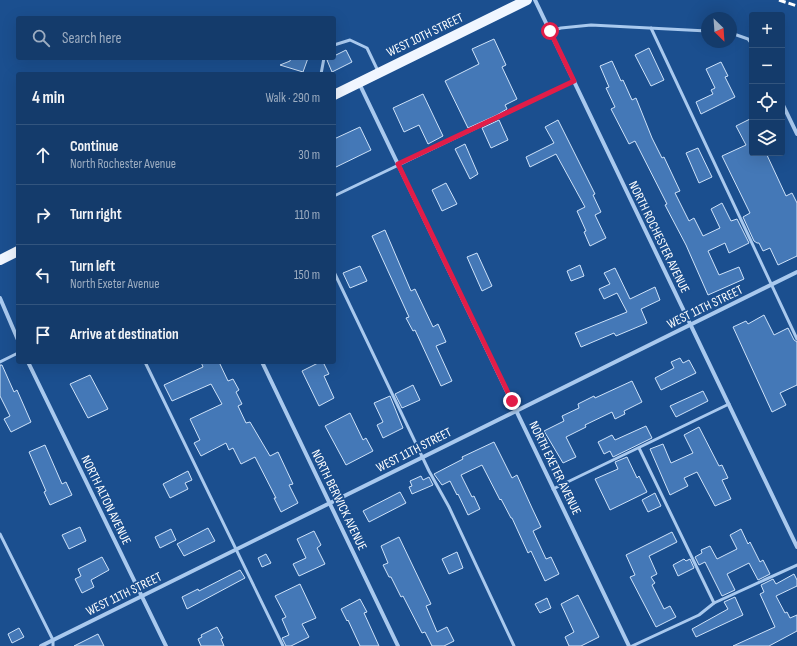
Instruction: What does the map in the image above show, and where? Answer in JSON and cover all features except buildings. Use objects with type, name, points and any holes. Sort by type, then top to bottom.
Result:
[{"type":"main road","name":"WEST 10TH STREET","points":[[336,94],[527,0]]},
{"type":"main road","points":[[0,260],[16,252]]},
{"type":"street","name":"NORTH ROCHESTER AVENUE","points":[[535,0],[797,547]]},
{"type":"street","name":"NORTH EXETER AVENUE","points":[[359,82],[629,646]]},
{"type":"street","points":[[785,109],[797,134]]},
{"type":"street","name":"WEST 11TH STREET","points":[[41,646],[691,326],[797,272]]},
{"type":"street","points":[[0,298],[16,335]]},
{"type":"street","name":"NORTH ALTON AVENUE","points":[[29,364],[166,646]]},
{"type":"street","name":"NORTH BERWICK AVENUE","points":[[263,364],[398,646]]},
{"type":"lane","points":[[550,31],[561,28],[591,25],[701,31]]},
{"type":"lane","points":[[652,28],[797,339]]},
{"type":"lane","points":[[737,35],[749,40]]},
{"type":"lane","points":[[336,44],[350,40],[367,48],[379,72]]},
{"type":"lane","points":[[321,72],[324,60]]},
{"type":"lane","points":[[336,195],[574,81]]},
{"type":"lane","points":[[336,276],[514,646]]},
{"type":"lane","points":[[0,362],[16,354]]},
{"type":"lane","points":[[146,364],[283,646]]},
{"type":"lane","points":[[553,489],[729,404]]},
{"type":"lane","points":[[639,448],[714,603]]},
{"type":"lane","points":[[0,534],[53,640],[54,646]]},
{"type":"lane","points":[[632,646],[699,615],[714,603],[797,565]]},
{"type":"railway","points":[[779,0],[797,6]]},
{"type":"route","points":[[512,401],[398,164],[574,81],[550,31]]}]
